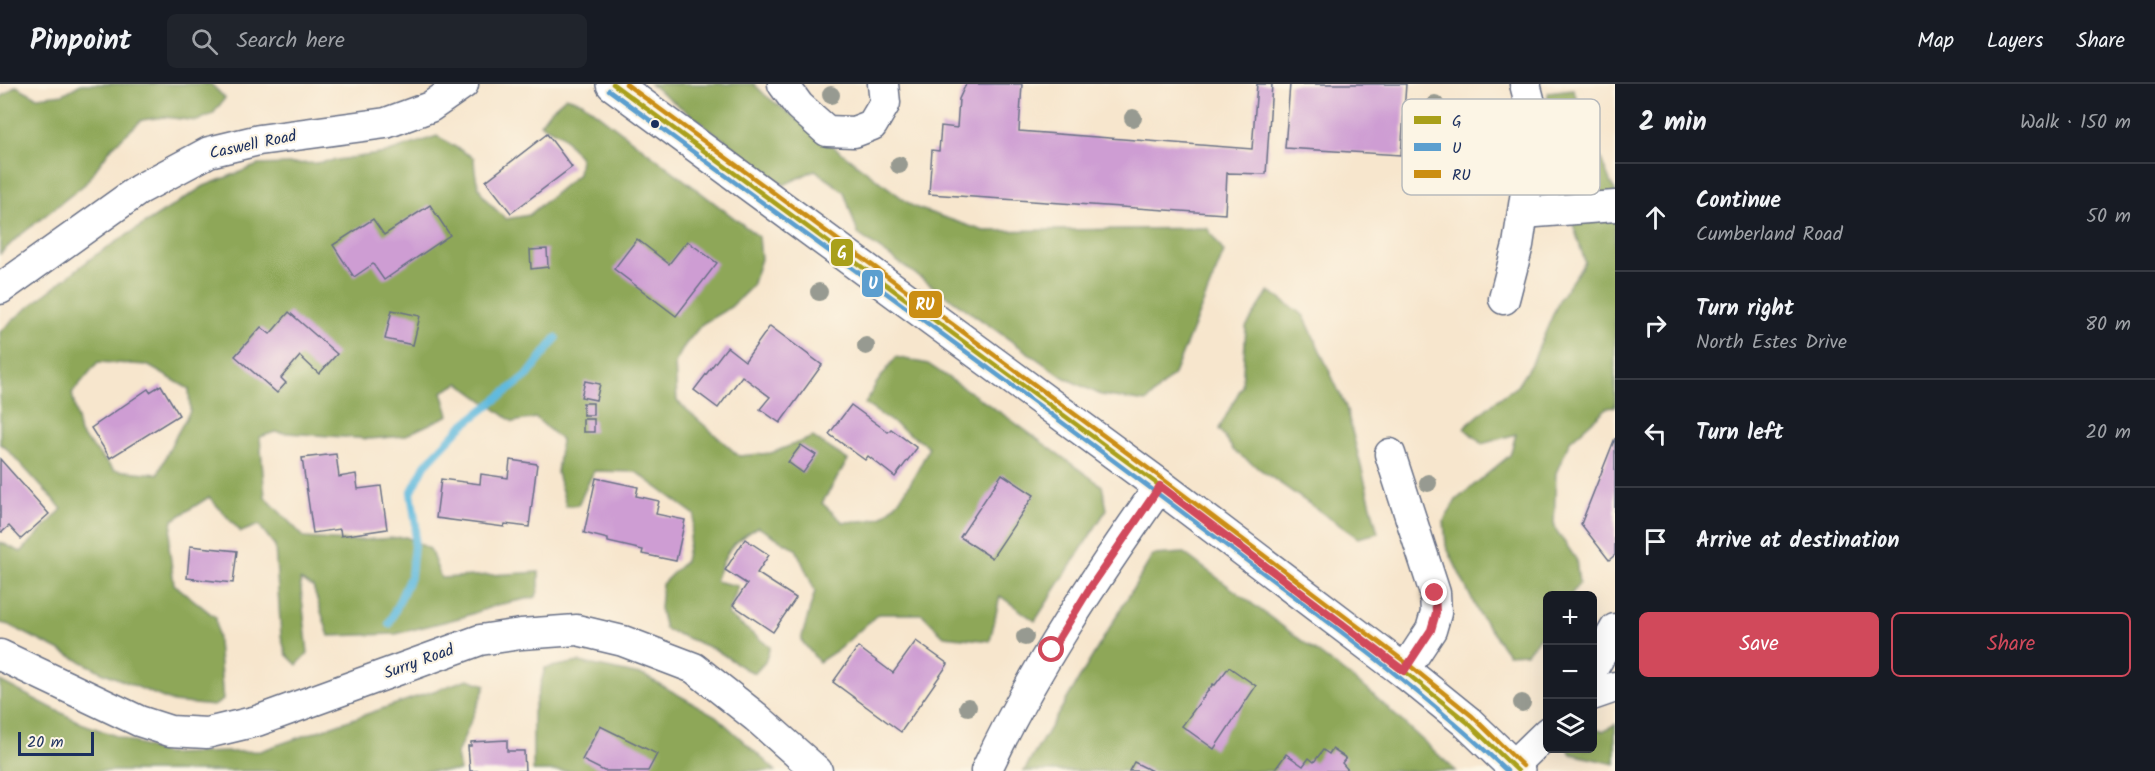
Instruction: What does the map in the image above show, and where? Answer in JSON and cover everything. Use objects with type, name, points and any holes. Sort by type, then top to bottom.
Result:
[{"type":"main road","points":[[613,84],[1160,486],[1404,671],[1467,722],[1516,768]]},
{"type":"street","name":"Caswell Road","points":[[0,289],[140,189],[209,152],[259,140],[386,123],[430,107],[463,84]]},
{"type":"street","points":[[783,84],[800,106],[827,131],[854,132],[872,125],[885,104],[883,84]]},
{"type":"street","points":[[1525,84],[1529,99]]},
{"type":"street","points":[[1504,299],[1518,245],[1526,195]]},
{"type":"street","points":[[1523,213],[1615,206]]},
{"type":"street","points":[[1390,454],[1435,593],[1436,613],[1431,630],[1404,671]]},
{"type":"street","points":[[986,771],[1024,695],[1088,591],[1160,486]]},
{"type":"street","points":[[1597,663],[1615,629]]},
{"type":"street","name":"Surry Road","points":[[0,655],[140,721],[170,731],[207,733],[257,721],[480,640],[521,634],[578,630],[623,640],[694,668],[756,717],[817,771]]},
{"type":"street","points":[[1597,694],[1615,687]]},
{"type":"street","points":[[1516,768],[1543,738]]},
{"type":"green space","points":[[81,84],[211,84],[225,98],[213,114],[197,121],[164,117],[142,120],[112,147],[85,184],[0,254],[0,98],[16,86],[37,97],[63,94]]},
{"type":"green space","points":[[650,84],[754,84],[765,95],[914,207],[984,231],[1207,228],[1224,252],[1174,374],[1146,402],[1101,395],[1063,377],[858,234],[844,192],[815,170],[784,185]]},
{"type":"green space","points":[[1573,89],[1577,99],[1547,99],[1548,92]]},
{"type":"green space","points":[[566,97],[582,102],[759,237],[761,259],[752,286],[731,307],[702,324],[685,345],[675,363],[677,401],[739,456],[771,453],[813,437],[848,460],[822,503],[843,522],[867,521],[881,517],[903,495],[929,447],[865,404],[876,384],[896,357],[928,364],[1007,417],[1102,486],[1107,509],[1035,621],[1000,596],[990,641],[944,636],[922,614],[878,614],[839,649],[819,662],[801,640],[815,591],[796,549],[758,527],[730,549],[715,581],[738,586],[728,615],[770,647],[765,662],[755,673],[745,669],[716,650],[665,629],[660,609],[662,584],[685,561],[695,515],[636,472],[594,471],[578,505],[566,506],[557,473],[561,440],[536,418],[513,422],[459,383],[442,392],[449,415],[404,436],[370,439],[275,432],[260,437],[265,497],[305,538],[349,541],[406,537],[430,549],[441,578],[539,572],[536,597],[497,605],[463,617],[396,634],[329,636],[313,587],[300,580],[308,653],[297,665],[286,654],[281,636],[275,546],[259,525],[241,532],[209,497],[173,520],[169,546],[174,584],[216,618],[223,700],[214,706],[173,702],[102,672],[9,625],[0,623],[0,542],[21,552],[62,509],[0,444],[0,332],[94,256],[204,186],[258,165],[315,163],[386,153],[437,136],[474,158],[478,186],[491,205],[506,219],[529,215],[578,174],[580,158],[562,135],[540,124],[549,112]],"holes":[[[98,362],[147,365],[189,389],[190,411],[158,474],[114,470],[80,434],[72,393]]]},
{"type":"green space","points":[[1600,156],[1615,190],[1615,407],[1607,408],[1570,441],[1556,473],[1554,527],[1576,559],[1579,583],[1574,591],[1543,591],[1543,633],[1527,653],[1508,654],[1479,614],[1446,546],[1444,521],[1456,500],[1510,455],[1516,434],[1482,444],[1464,428],[1517,386],[1533,361],[1560,298],[1585,262],[1564,195],[1600,195]]},
{"type":"green space","points":[[1269,291],[1304,316],[1346,407],[1378,533],[1358,538],[1234,451],[1219,429],[1242,386],[1246,327]]},
{"type":"green space","points":[[1184,553],[1368,690],[1456,771],[1024,771],[1153,555]]},
{"type":"green space","points":[[579,662],[645,676],[716,716],[776,771],[533,771],[533,712],[545,668]]},
{"type":"green space","points":[[468,679],[486,685],[457,754],[460,771],[0,771],[0,681],[81,723],[165,754],[260,751]]},
{"type":"green space","points":[[1615,724],[1615,764],[1571,754],[1597,753],[1597,730],[1603,731]]},
{"type":"building","points":[[966,84],[1022,84],[1019,131],[1252,149],[1257,84],[1272,84],[1266,174],[1227,173],[1225,214],[929,194],[932,150],[939,151],[941,126],[957,128],[959,99]]},
{"type":"building","points":[[1290,84],[1406,84],[1405,99],[1402,99],[1401,155],[1285,148]]},
{"type":"building","points":[[547,134],[572,167],[511,213],[486,181]]},
{"type":"building","points":[[430,205],[450,235],[384,280],[373,264],[354,277],[333,245],[373,219],[384,235]]},
{"type":"building","points":[[637,239],[669,264],[687,241],[717,263],[676,316],[614,269]]},
{"type":"building","points":[[547,249],[548,267],[531,269],[530,250]]},
{"type":"building","points":[[392,310],[420,316],[413,345],[385,339]]},
{"type":"building","points":[[289,312],[337,354],[319,374],[300,356],[281,378],[286,383],[277,393],[235,356],[261,327],[270,334]]},
{"type":"building","points":[[770,326],[822,365],[780,423],[760,409],[770,397],[742,376],[718,408],[694,390],[727,347],[745,361]]},
{"type":"building","points":[[585,381],[600,384],[596,400],[581,397]]},
{"type":"building","points":[[161,385],[179,415],[110,458],[91,428],[148,389],[150,392]]},
{"type":"building","points":[[583,403],[593,403],[593,415],[583,415]]},
{"type":"building","points":[[851,405],[888,432],[891,429],[917,448],[895,477],[868,456],[865,460],[829,434]]},
{"type":"building","points":[[583,419],[594,419],[594,432],[583,432]]},
{"type":"building","points":[[1615,438],[1615,555],[1609,560],[1581,524]]},
{"type":"building","points":[[801,445],[816,455],[803,473],[788,462]]},
{"type":"building","points":[[336,454],[339,477],[356,474],[358,489],[381,486],[387,529],[341,536],[340,529],[313,533],[302,458]]},
{"type":"building","points":[[0,459],[49,514],[21,539],[9,526],[2,532],[0,531]]},
{"type":"building","points":[[510,460],[537,464],[529,527],[505,524],[504,527],[436,518],[441,479],[480,484],[481,474],[508,478]]},
{"type":"building","points":[[1002,474],[1034,495],[992,558],[960,537]]},
{"type":"building","points":[[596,478],[638,487],[636,496],[659,501],[656,514],[685,520],[676,561],[642,554],[643,550],[608,542],[608,539],[584,533]]},
{"type":"building","points":[[745,539],[769,555],[757,573],[796,598],[773,632],[733,605],[747,584],[725,570]]},
{"type":"building","points":[[190,546],[237,551],[233,583],[187,578]]},
{"type":"building","points":[[916,641],[948,664],[901,732],[833,682],[858,647],[893,673]]},
{"type":"building","points":[[1229,667],[1256,686],[1214,749],[1182,726],[1213,684],[1215,685]]},
{"type":"building","points":[[600,726],[657,754],[648,771],[604,771],[582,760]]},
{"type":"building","points":[[507,740],[507,751],[524,751],[525,771],[470,771],[468,746],[471,746],[471,742]]},
{"type":"building","points":[[1332,749],[1346,758],[1342,763],[1349,771],[1274,771],[1286,754],[1303,766],[1309,758],[1314,762],[1323,750],[1329,754]]},
{"type":"building","points":[[1134,762],[1152,771],[1129,771]]},
{"type":"waterway","points":[[389,624],[411,575],[416,525],[411,493],[425,465],[462,426],[528,375],[556,338]]},
{"type":"transit line","name":"G","points":[[613,84],[1160,486],[1404,671],[1467,722],[1518,771]]},
{"type":"transit line","name":"RU","points":[[626,84],[1164,480],[1409,665],[1472,716],[1523,766]]},
{"type":"transit line","name":"U","points":[[609,90],[1319,615],[1397,675],[1507,771]]},
{"type":"route","points":[[1052,650],[1088,591],[1160,486],[1404,671],[1431,630],[1436,613],[1435,593]]}]
